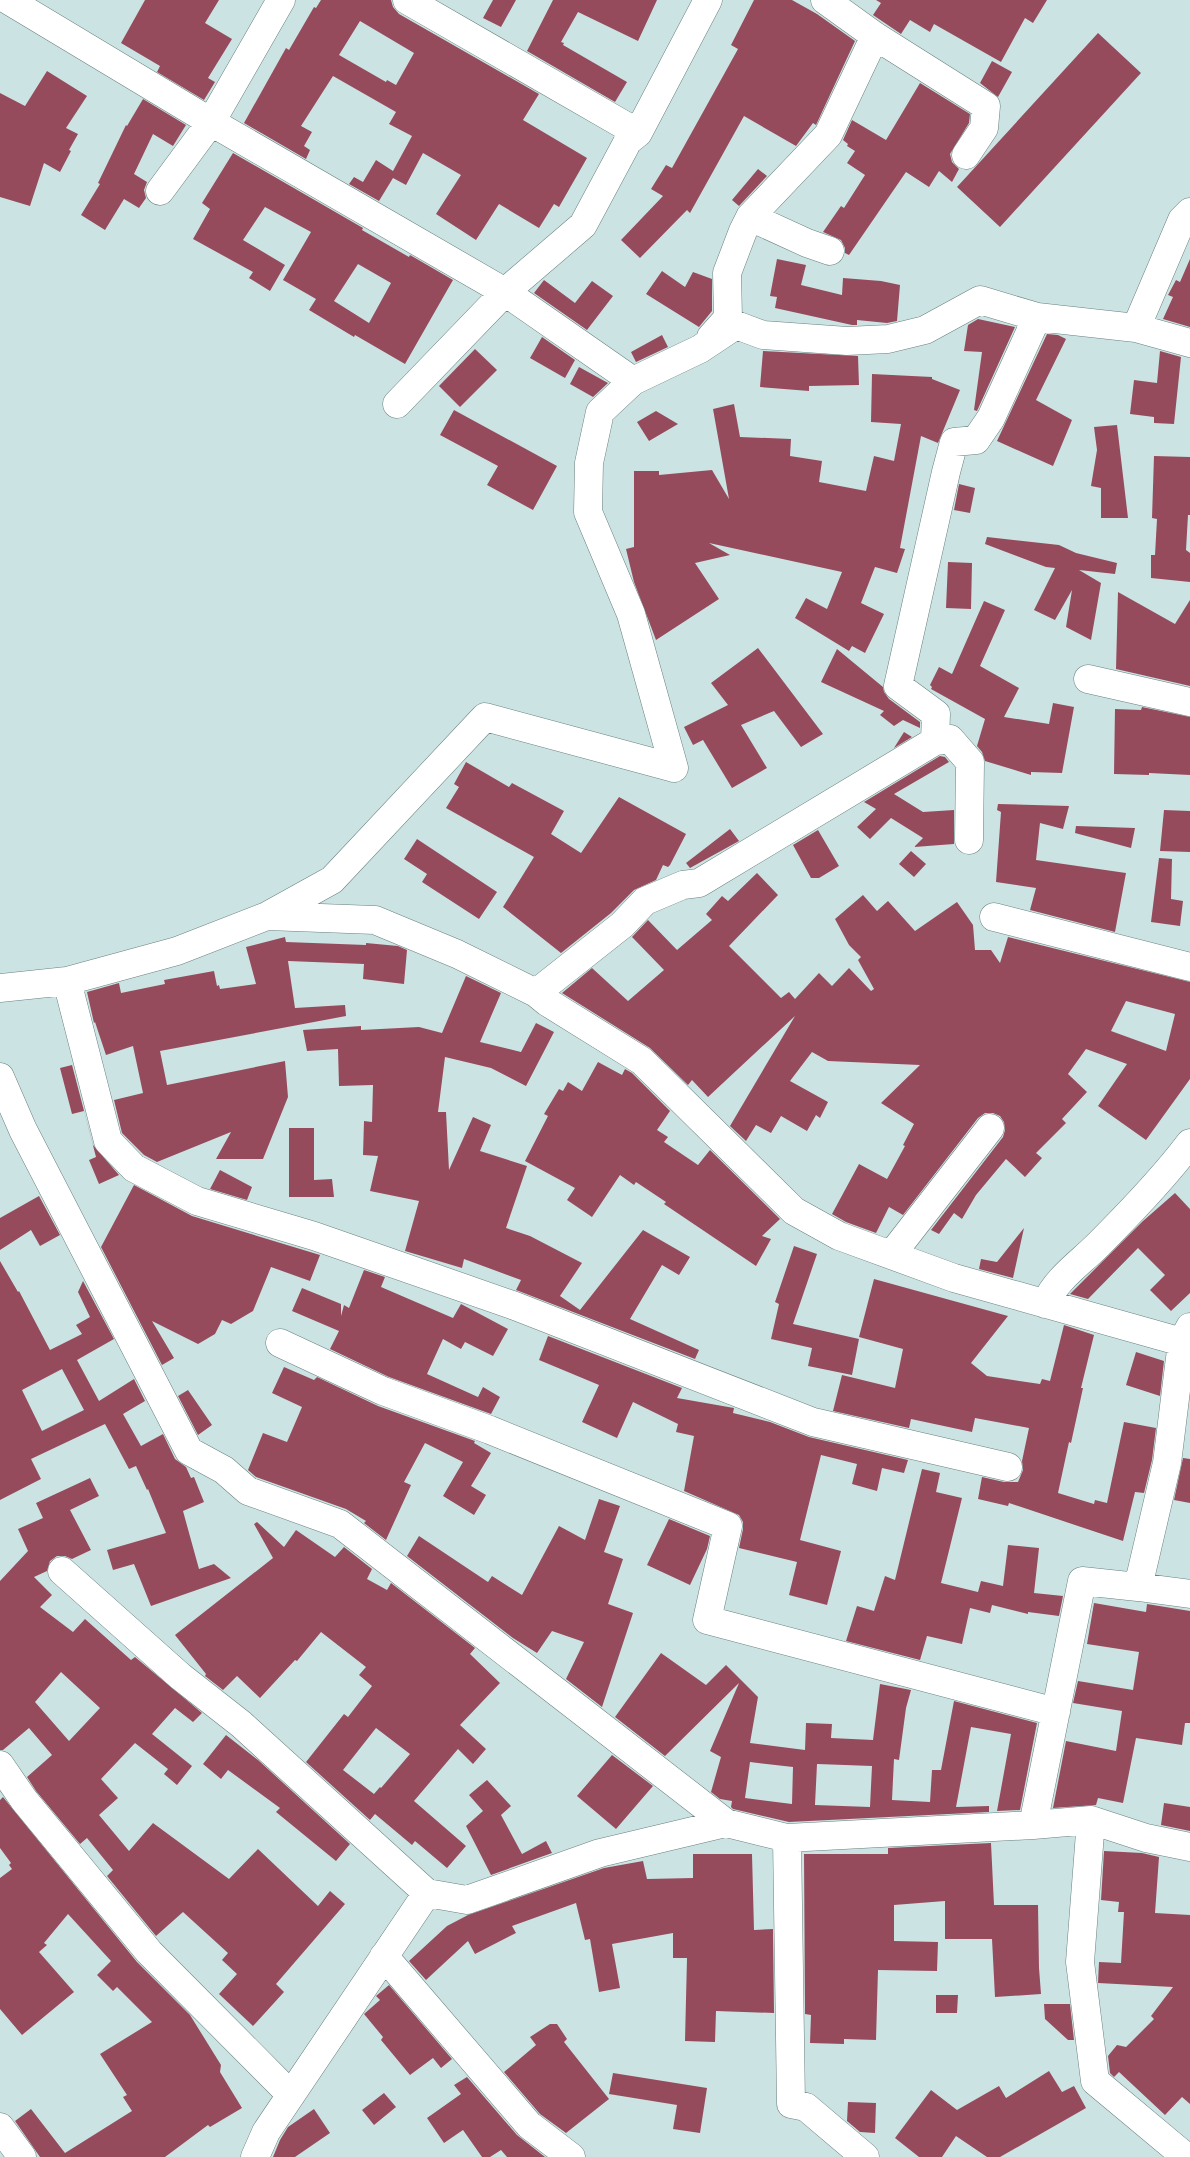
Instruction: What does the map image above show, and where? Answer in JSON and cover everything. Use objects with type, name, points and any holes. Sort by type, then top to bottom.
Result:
[{"type":"street","points":[[8,0],[210,122],[505,292],[633,381]]},
{"type":"street","points":[[160,191],[210,122],[281,0]]},
{"type":"street","points":[[406,0],[638,133]]},
{"type":"street","points":[[397,404],[505,292],[583,225],[628,141],[638,133],[708,0]]},
{"type":"street","points":[[825,0],[875,36],[986,106],[984,128],[966,155]]},
{"type":"street","points":[[700,349],[728,318],[727,273],[750,217],[828,135],[875,36]]},
{"type":"street","points":[[1136,328],[1182,220],[1190,212]]},
{"type":"street","points":[[750,217],[806,243],[830,251]]},
{"type":"street","points":[[0,988],[66,981],[177,952],[267,916],[332,880],[485,717],[674,768],[631,614],[588,512],[589,463],[600,412],[633,381],[700,349],[736,325],[763,335],[847,341],[888,339],[925,330],[980,300],[1037,317],[1136,328],[1190,343]]},
{"type":"street","points":[[935,741],[936,714],[898,686],[946,472],[954,442],[976,440],[990,418],[1037,317]]},
{"type":"street","points":[[1088,679],[1190,702]]},
{"type":"street","points":[[536,993],[622,925],[645,901],[683,884],[699,883],[935,741],[950,739],[970,762],[968,840]]},
{"type":"street","points":[[267,916],[375,920],[458,954],[536,993],[642,1061],[794,1211],[839,1236],[954,1278],[1045,1304],[1186,1335],[1167,1463],[1138,1587]]},
{"type":"street","points":[[994,917],[1190,967]]},
{"type":"street","points":[[66,981],[108,1141],[134,1168],[197,1201],[314,1236],[515,1306],[813,1422],[1008,1466]]},
{"type":"street","points":[[0,1077],[23,1130],[189,1451],[224,1470],[248,1491],[340,1524],[726,1823],[787,1838],[1033,1825],[1091,1820],[1146,1838],[1190,1847]]},
{"type":"street","points":[[892,1254],[990,1128]]},
{"type":"street","points":[[1045,1304],[1057,1282],[1079,1264],[1126,1216],[1190,1143]]},
{"type":"street","points":[[280,1343],[383,1390],[490,1430],[728,1526],[707,1620],[1056,1712]]},
{"type":"street","points":[[62,1571],[181,1678],[241,1724],[427,1894],[467,1900],[600,1853],[726,1823]]},
{"type":"street","points":[[1033,1825],[1082,1581],[1190,1594]]},
{"type":"street","points":[[0,1766],[24,1800],[149,1952],[291,2095]]},
{"type":"street","points":[[1091,1820],[1080,1962],[1095,2081],[1186,2157]]},
{"type":"street","points":[[787,1838],[791,2104],[806,2107],[865,2157]]},
{"type":"street","points":[[255,2157],[266,2132],[427,1894]]},
{"type":"street","points":[[384,1956],[529,2125],[571,2157]]},
{"type":"street","points":[[0,2127],[22,2157]]},
{"type":"building","points":[[145,0],[219,0],[205,23],[232,39],[208,78],[215,82],[204,100],[157,72],[160,66],[121,43]]},
{"type":"building","points":[[321,0],[391,0],[393,7],[399,14],[539,94],[523,120],[587,158],[559,207],[554,204],[539,228],[499,204],[476,240],[436,214],[461,175],[423,153],[406,185],[393,178],[379,201],[349,184],[354,177],[363,182],[376,160],[393,171],[412,136],[389,124],[396,112],[333,76],[301,126],[312,132],[304,146],[310,150],[306,159],[244,123],[286,48],[289,50],[314,7],[316,8]],"holes":[[[360,21],[414,53],[396,85],[387,80],[386,82],[339,55]]]},
{"type":"building","points":[[493,0],[516,0],[501,27],[483,18]]},
{"type":"building","points":[[553,0],[657,0],[638,41],[578,12],[561,42],[564,43],[563,45],[627,82],[615,102],[527,51]]},
{"type":"building","points":[[754,0],[792,0],[817,14],[855,41],[816,125],[813,123],[796,146],[744,116],[690,213],[687,210],[640,258],[621,240],[663,196],[651,189],[666,165],[672,168],[738,49],[731,45]]},
{"type":"building","points":[[876,0],[1047,0],[1033,23],[1025,18],[1001,62],[934,24],[930,32],[910,20],[901,34],[873,15],[881,3]]},
{"type":"building","points":[[1098,33],[1141,73],[1000,227],[957,187]]},
{"type":"building","points":[[992,61],[1012,72],[998,97],[980,83]]},
{"type":"building","points":[[47,71],[87,96],[66,128],[78,134],[69,150],[71,151],[60,172],[44,163],[30,206],[0,197],[0,93],[25,106]]},
{"type":"building","points":[[920,83],[970,114],[969,123],[950,154],[952,162],[959,169],[952,182],[939,171],[929,187],[906,172],[849,255],[845,253],[841,240],[823,232],[841,206],[844,208],[865,175],[847,163],[855,151],[847,146],[848,144],[843,140],[852,120],[886,140]]},
{"type":"building","points":[[143,99],[186,125],[173,146],[153,134],[134,174],[147,182],[144,190],[146,198],[139,208],[124,199],[105,230],[81,215],[100,184],[98,183],[126,125]]},
{"type":"building","points":[[233,153],[363,228],[362,230],[453,280],[405,364],[309,310],[316,299],[283,280],[311,232],[265,207],[243,240],[285,265],[270,291],[249,278],[253,272],[193,239],[210,209],[202,203]],"holes":[[[358,264],[391,283],[369,323],[334,301]]]},
{"type":"building","points":[[758,169],[767,176],[739,206],[732,200]]},
{"type":"building","points":[[777,259],[806,265],[801,285],[842,295],[843,278],[881,281],[900,285],[897,321],[887,323],[857,320],[857,325],[852,325],[775,308],[777,297],[770,296]]},
{"type":"building","points":[[1190,259],[1190,327],[1163,319],[1173,297],[1168,295],[1176,280],[1180,282]]},
{"type":"building","points":[[662,271],[685,287],[693,272],[712,279],[712,311],[699,327],[646,294]]},
{"type":"building","points":[[544,280],[575,303],[592,281],[613,296],[587,330],[534,293]]},
{"type":"building","points":[[978,319],[1015,327],[977,411],[974,410],[982,352],[964,351],[968,325]]},
{"type":"building","points":[[1047,334],[1058,335],[1066,339],[1036,400],[1072,420],[1053,466],[997,441]]},
{"type":"building","points":[[662,335],[668,347],[636,362],[631,352]]},
{"type":"building","points":[[542,337],[575,360],[565,378],[530,358]]},
{"type":"building","points":[[475,349],[497,370],[460,407],[439,386]]},
{"type":"building","points":[[763,351],[858,356],[859,385],[809,386],[809,391],[760,387]]},
{"type":"building","points":[[1160,351],[1181,357],[1174,424],[1154,423],[1154,417],[1130,414],[1134,380],[1157,383]]},
{"type":"building","points":[[579,367],[608,383],[593,397],[570,384]]},
{"type":"building","points":[[872,374],[932,377],[932,379],[960,390],[938,443],[921,436],[900,548],[905,549],[897,573],[875,567],[861,603],[884,614],[865,653],[852,646],[849,651],[795,618],[806,598],[827,609],[842,572],[709,543],[730,555],[695,563],[719,599],[656,640],[634,582],[626,549],[634,547],[634,471],[659,471],[659,475],[712,470],[729,499],[713,409],[734,404],[740,437],[791,439],[790,456],[822,461],[819,482],[866,491],[874,456],[894,461],[901,424],[871,422]]},
{"type":"building","points":[[454,410],[557,466],[533,510],[487,485],[498,466],[440,435]]},
{"type":"building","points":[[656,411],[678,424],[649,441],[637,422]]},
{"type":"building","points":[[1117,425],[1128,518],[1101,518],[1101,488],[1091,486],[1097,450],[1094,427]]},
{"type":"building","points":[[1154,456],[1190,457],[1190,515],[1188,515],[1186,550],[1190,553],[1190,582],[1151,578],[1151,555],[1155,555],[1157,519],[1152,518]]},
{"type":"building","points":[[959,484],[975,488],[970,513],[954,510]]},
{"type":"building","points":[[987,537],[1059,545],[1076,553],[1117,563],[1115,574],[1079,570],[1101,583],[1091,640],[1066,627],[1072,590],[1055,620],[1034,610],[1055,568],[1046,567],[985,544]]},
{"type":"building","points":[[948,562],[972,563],[971,609],[946,608]]},
{"type":"building","points":[[1118,592],[1175,624],[1190,600],[1190,686],[1116,669]]},
{"type":"building","points":[[984,601],[1005,610],[980,666],[1019,688],[1004,717],[1049,724],[1053,703],[1074,707],[1062,773],[1031,772],[1031,775],[985,761],[982,752],[977,746],[985,719],[931,689],[930,685],[939,667],[952,674]]},
{"type":"building","points":[[758,648],[823,734],[801,747],[774,711],[741,725],[767,768],[732,788],[703,740],[693,745],[684,727],[728,705],[711,683]]},
{"type":"building","points":[[837,649],[883,687],[889,699],[920,722],[920,728],[903,720],[894,726],[880,715],[884,711],[821,682]]},
{"type":"building","points":[[1142,707],[1190,717],[1190,775],[1114,774],[1115,709],[1141,710]]},
{"type":"building","points":[[904,732],[912,737],[894,748]]},
{"type":"building","points":[[940,756],[945,757],[949,762],[894,794],[923,812],[954,810],[954,844],[914,847],[923,838],[891,818],[870,839],[857,827],[876,809],[864,802]]},
{"type":"building","points":[[466,762],[509,787],[512,783],[564,811],[551,834],[581,853],[619,797],[686,834],[670,865],[668,867],[663,865],[656,880],[634,890],[611,913],[561,953],[503,907],[534,857],[446,808],[459,787],[454,784]]},
{"type":"building","points":[[998,804],[1069,806],[1063,829],[1040,823],[1036,860],[1126,873],[1115,932],[1030,910],[1036,888],[996,882],[1001,812],[997,810]]},
{"type":"building","points":[[1164,810],[1190,811],[1190,852],[1160,851]]},
{"type":"building","points":[[1076,826],[1135,828],[1131,848],[1075,833]]},
{"type":"building","points":[[730,829],[739,841],[690,868],[686,863]]},
{"type":"building","points":[[818,830],[839,866],[819,878],[811,878],[793,845]]},
{"type":"building","points":[[417,839],[497,892],[479,919],[422,882],[427,874],[404,859]]},
{"type":"building","points":[[911,851],[926,864],[914,877],[899,864]]},
{"type":"building","points":[[1159,858],[1172,859],[1171,899],[1183,901],[1180,926],[1151,922]]},
{"type":"building","points":[[757,873],[778,895],[729,946],[781,998],[789,992],[795,999],[819,973],[832,986],[849,968],[871,991],[874,989],[858,960],[861,957],[849,945],[835,919],[863,895],[877,911],[888,901],[915,931],[957,902],[973,925],[975,950],[991,950],[1000,963],[1008,937],[1190,982],[1190,1079],[1146,1140],[1098,1106],[1127,1064],[1086,1049],[1068,1074],[1087,1092],[1062,1119],[1066,1123],[1036,1153],[1042,1158],[1025,1177],[1006,1159],[976,1195],[962,1219],[954,1213],[939,1234],[931,1230],[1003,1137],[1005,1130],[1004,1122],[1000,1116],[993,1113],[985,1113],[978,1118],[903,1215],[889,1207],[876,1233],[846,1222],[832,1214],[859,1164],[887,1179],[905,1146],[903,1145],[914,1124],[881,1103],[920,1065],[828,1061],[812,1052],[790,1081],[828,1102],[820,1118],[816,1115],[807,1131],[781,1116],[771,1133],[756,1125],[746,1141],[730,1126],[795,1016],[708,1097],[692,1080],[688,1085],[650,1048],[562,993],[592,968],[628,1001],[664,970],[632,937],[648,920],[677,950],[712,920],[706,914],[722,896],[728,901]],"holes":[[[1126,1001],[1175,1014],[1166,1051],[1111,1031]]]},
{"type":"building","points":[[285,937],[286,942],[366,945],[366,943],[398,946],[407,950],[404,984],[363,979],[364,964],[288,961],[295,1008],[345,1005],[346,1016],[160,1051],[167,1085],[285,1061],[288,1097],[263,1159],[216,1159],[231,1132],[157,1162],[144,1155],[122,1133],[114,1100],[143,1093],[133,1046],[106,1055],[94,1023],[87,992],[119,983],[121,993],[165,984],[164,980],[214,971],[217,986],[219,985],[220,989],[256,984],[246,947]]},
{"type":"building","points":[[466,976],[501,993],[480,1042],[521,1052],[536,1023],[554,1032],[526,1086],[491,1068],[445,1057],[438,1112],[446,1112],[449,1170],[473,1117],[491,1125],[480,1151],[527,1166],[506,1228],[530,1236],[582,1263],[560,1296],[580,1310],[643,1230],[690,1257],[679,1275],[662,1265],[630,1319],[699,1350],[695,1359],[516,1290],[521,1280],[464,1259],[462,1268],[405,1251],[419,1201],[370,1191],[378,1156],[363,1155],[364,1121],[372,1122],[373,1085],[339,1086],[338,1049],[307,1051],[303,1030],[361,1026],[361,1030],[419,1027],[442,1033]]},
{"type":"building","points":[[598,1062],[622,1075],[625,1069],[632,1073],[670,1111],[657,1130],[668,1137],[664,1142],[698,1165],[710,1150],[780,1219],[762,1236],[771,1239],[756,1266],[664,1204],[666,1202],[636,1182],[634,1185],[620,1175],[592,1217],[567,1200],[575,1188],[525,1161],[548,1116],[544,1114],[559,1089],[563,1091],[568,1082],[582,1091]]},
{"type":"building","points":[[72,1065],[93,1145],[119,1175],[99,1184],[89,1160],[96,1157],[84,1111],[72,1114],[60,1068]]},
{"type":"building","points":[[289,1128],[314,1128],[314,1180],[332,1179],[334,1197],[289,1197]]},
{"type":"building","points":[[220,1170],[252,1187],[247,1200],[210,1189]]},
{"type":"building","points":[[134,1185],[192,1216],[320,1255],[310,1281],[271,1267],[253,1311],[231,1324],[222,1320],[215,1334],[198,1344],[152,1321],[174,1358],[162,1365],[101,1247]]},
{"type":"building","points":[[1175,1193],[1190,1209],[1190,1293],[1171,1311],[1150,1290],[1165,1275],[1138,1248],[1088,1299],[1070,1294],[1143,1221]]},
{"type":"building","points":[[39,1196],[60,1235],[40,1246],[31,1230],[0,1250],[0,1218]]},
{"type":"building","points":[[1024,1228],[1013,1278],[979,1269],[981,1259],[997,1262]]},
{"type":"building","points":[[794,1246],[817,1254],[793,1324],[859,1339],[852,1375],[808,1366],[812,1348],[771,1339],[779,1304],[775,1302]]},
{"type":"building","points":[[0,1261],[19,1291],[50,1350],[82,1334],[76,1325],[90,1317],[78,1292],[83,1281],[114,1339],[77,1360],[99,1401],[134,1379],[145,1401],[123,1414],[141,1446],[163,1434],[175,1459],[186,1467],[191,1478],[194,1477],[204,1502],[183,1511],[199,1569],[214,1564],[231,1578],[151,1606],[134,1564],[113,1570],[107,1550],[166,1533],[148,1489],[136,1466],[129,1469],[105,1424],[31,1459],[41,1479],[0,1500]],"holes":[[[62,1369],[84,1410],[42,1431],[22,1390]]]},
{"type":"building","points":[[364,1270],[385,1277],[381,1287],[453,1318],[461,1304],[508,1329],[493,1356],[465,1342],[461,1349],[443,1339],[427,1374],[478,1397],[483,1387],[500,1397],[491,1414],[389,1377],[330,1349],[339,1331],[292,1311],[302,1288],[341,1304],[341,1316],[344,1305],[349,1308]]},
{"type":"building","points":[[874,1279],[1008,1316],[971,1363],[987,1376],[1040,1384],[1042,1379],[1050,1381],[1064,1325],[1094,1335],[1081,1388],[1083,1388],[1071,1443],[1069,1442],[1058,1493],[1094,1504],[1095,1500],[1107,1503],[1124,1422],[1156,1428],[1152,1460],[1144,1493],[1135,1492],[1123,1541],[1009,1503],[1008,1506],[978,1499],[982,1477],[1004,1482],[1018,1482],[1023,1470],[1022,1461],[1029,1428],[975,1418],[972,1432],[911,1419],[909,1428],[833,1411],[842,1375],[895,1388],[903,1349],[859,1337]]},
{"type":"building","points":[[548,1336],[682,1388],[677,1398],[734,1408],[733,1413],[770,1422],[809,1437],[908,1460],[904,1473],[882,1468],[877,1491],[852,1484],[857,1464],[821,1455],[800,1540],[841,1551],[827,1605],[789,1595],[797,1562],[739,1548],[743,1522],[739,1515],[684,1491],[694,1436],[676,1432],[678,1424],[633,1402],[617,1438],[582,1422],[599,1385],[539,1360]]},
{"type":"building","points":[[1136,1352],[1164,1361],[1160,1396],[1126,1385]]},
{"type":"building","points":[[284,1367],[314,1380],[317,1377],[378,1406],[475,1441],[474,1443],[491,1453],[471,1486],[486,1495],[474,1515],[443,1496],[463,1462],[425,1443],[404,1482],[411,1485],[386,1540],[364,1523],[366,1521],[346,1509],[256,1477],[248,1470],[263,1433],[287,1442],[302,1407],[272,1393]]},
{"type":"building","points":[[188,1390],[212,1425],[198,1435],[178,1396]]},
{"type":"building","points":[[1183,1458],[1190,1459],[1190,1503],[1174,1500]]},
{"type":"building","points":[[922,1469],[940,1473],[936,1492],[962,1498],[941,1583],[978,1592],[981,1581],[1003,1586],[1008,1545],[1039,1548],[1034,1593],[1063,1596],[1059,1616],[1028,1612],[1028,1614],[992,1605],[990,1613],[970,1608],[962,1644],[927,1636],[920,1660],[846,1641],[857,1606],[874,1611],[885,1576],[895,1580]]},
{"type":"building","points":[[90,1478],[99,1496],[70,1510],[91,1550],[72,1559],[65,1556],[57,1556],[50,1561],[47,1571],[34,1577],[52,1595],[40,1607],[73,1632],[85,1619],[131,1660],[135,1657],[202,1713],[193,1722],[175,1708],[152,1734],[192,1766],[177,1785],[164,1774],[168,1769],[135,1743],[101,1779],[118,1798],[99,1815],[129,1851],[153,1823],[229,1879],[258,1849],[318,1906],[330,1891],[345,1904],[276,1984],[284,1992],[253,2026],[219,1994],[237,1974],[222,1960],[228,1953],[183,1912],[156,1936],[107,1876],[113,1870],[87,1838],[80,1844],[36,1791],[27,1777],[52,1755],[29,1728],[3,1750],[0,1750],[0,1581],[28,1551],[18,1529],[43,1518],[36,1503]],"holes":[[[61,1672],[100,1708],[69,1741],[35,1702]]]},
{"type":"building","points":[[599,1499],[620,1506],[604,1552],[623,1559],[608,1604],[633,1613],[602,1707],[566,1679],[584,1642],[552,1631],[537,1653],[513,1638],[407,1556],[419,1536],[488,1582],[492,1576],[522,1595],[559,1526],[585,1540]]},
{"type":"building","points":[[669,1519],[710,1536],[707,1549],[690,1585],[647,1565]]},
{"type":"building","points":[[257,1522],[284,1547],[296,1530],[335,1557],[344,1547],[372,1569],[367,1579],[387,1590],[391,1583],[475,1648],[470,1654],[500,1683],[460,1725],[486,1749],[473,1764],[458,1749],[414,1801],[466,1846],[447,1868],[415,1841],[412,1845],[375,1814],[370,1820],[306,1762],[344,1714],[348,1717],[372,1686],[359,1675],[366,1667],[321,1632],[297,1661],[295,1660],[260,1698],[237,1676],[223,1690],[205,1676],[206,1674],[175,1635],[273,1558],[254,1524]],"holes":[[[376,1728],[410,1754],[374,1794],[343,1770]]]},
{"type":"building","points":[[1094,1603],[1146,1612],[1147,1604],[1190,1611],[1190,1723],[1185,1723],[1182,1745],[1136,1738],[1123,1803],[1098,1798],[1096,1805],[1053,1808],[1066,1741],[1116,1751],[1122,1711],[1073,1703],[1078,1681],[1133,1690],[1139,1652],[1087,1644]]},
{"type":"building","points":[[661,1653],[706,1685],[726,1665],[758,1697],[750,1743],[805,1750],[806,1723],[832,1724],[831,1738],[873,1740],[880,1684],[911,1690],[906,1708],[899,1760],[894,1759],[892,1800],[930,1802],[932,1770],[941,1770],[954,1701],[1037,1723],[1020,1810],[997,1811],[1011,1734],[971,1727],[956,1807],[989,1806],[989,1812],[789,1822],[733,1809],[731,1807],[732,1801],[720,1799],[711,1792],[721,1757],[710,1751],[739,1683],[665,1756],[615,1717]],"holes":[[[750,1762],[793,1767],[792,1804],[745,1798]],[[817,1764],[872,1766],[870,1807],[815,1805]]]},
{"type":"building","points":[[226,1735],[258,1760],[350,1844],[336,1861],[276,1812],[280,1808],[228,1770],[221,1779],[203,1764]]},
{"type":"building","points":[[612,1755],[653,1786],[616,1829],[577,1796]]},
{"type":"building","points":[[487,1780],[511,1806],[501,1815],[522,1854],[546,1841],[552,1853],[491,1875],[466,1826],[483,1811],[469,1795]]},
{"type":"building","points":[[3,1797],[137,1962],[190,2015],[221,2065],[220,2072],[242,2108],[210,2127],[208,2125],[165,2157],[40,2157],[15,2121],[31,2109],[65,2153],[132,2111],[123,2097],[127,2095],[100,2054],[152,2022],[117,1987],[113,1991],[97,1975],[111,1961],[68,1914],[44,1943],[47,1945],[39,1952],[74,1992],[22,2035],[0,2009],[0,1878],[12,1869],[9,1865],[11,1863],[0,1848],[0,1800]]},
{"type":"building","points":[[1164,1803],[1190,1807],[1190,1831],[1161,1825]]},
{"type":"building","points":[[991,1843],[994,1905],[1038,1905],[1041,1994],[995,1997],[992,1939],[945,1939],[945,1901],[894,1905],[894,1941],[938,1942],[937,1971],[878,1970],[876,2040],[844,2039],[844,2044],[810,2043],[811,2015],[805,2014],[804,1854],[888,1854],[888,1848]]},
{"type":"building","points":[[1104,1851],[1142,1853],[1159,1857],[1155,1913],[1190,1915],[1190,2104],[1182,2097],[1165,2115],[1119,2072],[1114,2077],[1110,2073],[1108,2056],[1117,2045],[1126,2047],[1154,2019],[1151,2016],[1173,1987],[1098,1983],[1099,1962],[1121,1963],[1124,1912],[1118,1912],[1119,1902],[1101,1900]]},
{"type":"building","points":[[693,1854],[752,1854],[754,1930],[773,1929],[774,2013],[716,2011],[715,2042],[685,2041],[687,1958],[673,1958],[673,1933],[612,1944],[620,1988],[599,1992],[590,1939],[585,1940],[576,1903],[512,1926],[516,1933],[475,1954],[468,1941],[426,1980],[409,1961],[447,1926],[468,1915],[604,1868],[643,1861],[647,1879],[693,1878]]},
{"type":"building","points":[[389,1985],[452,2059],[441,2068],[433,2058],[410,2075],[381,2040],[383,2037],[364,2014],[380,2000],[376,1996]]},
{"type":"building","points":[[936,1995],[958,1995],[957,2013],[936,2013]]},
{"type":"building","points":[[1044,2004],[1070,2004],[1074,2040],[1068,2040],[1045,2019]]},
{"type":"building","points":[[550,2024],[557,2024],[567,2039],[564,2042],[609,2099],[566,2133],[540,2114],[504,2072],[536,2045],[530,2037]]},
{"type":"building","points":[[1049,2071],[1062,2092],[1074,2086],[1086,2108],[1000,2157],[987,2157],[956,2136],[942,2157],[919,2157],[895,2138],[931,2090],[957,2110],[999,2086],[1006,2098]]},
{"type":"building","points":[[613,2073],[707,2088],[700,2133],[673,2129],[677,2105],[609,2094]]},
{"type":"building","points":[[467,2077],[517,2135],[545,2157],[507,2157],[501,2150],[490,2157],[482,2157],[463,2130],[444,2143],[427,2118],[461,2094],[454,2085]]},
{"type":"building","points":[[384,2093],[396,2107],[374,2125],[362,2110]]},
{"type":"building","points":[[848,2102],[876,2103],[875,2133],[860,2132],[847,2121]]},
{"type":"building","points":[[314,2109],[330,2133],[295,2157],[273,2157],[288,2127]]}]
